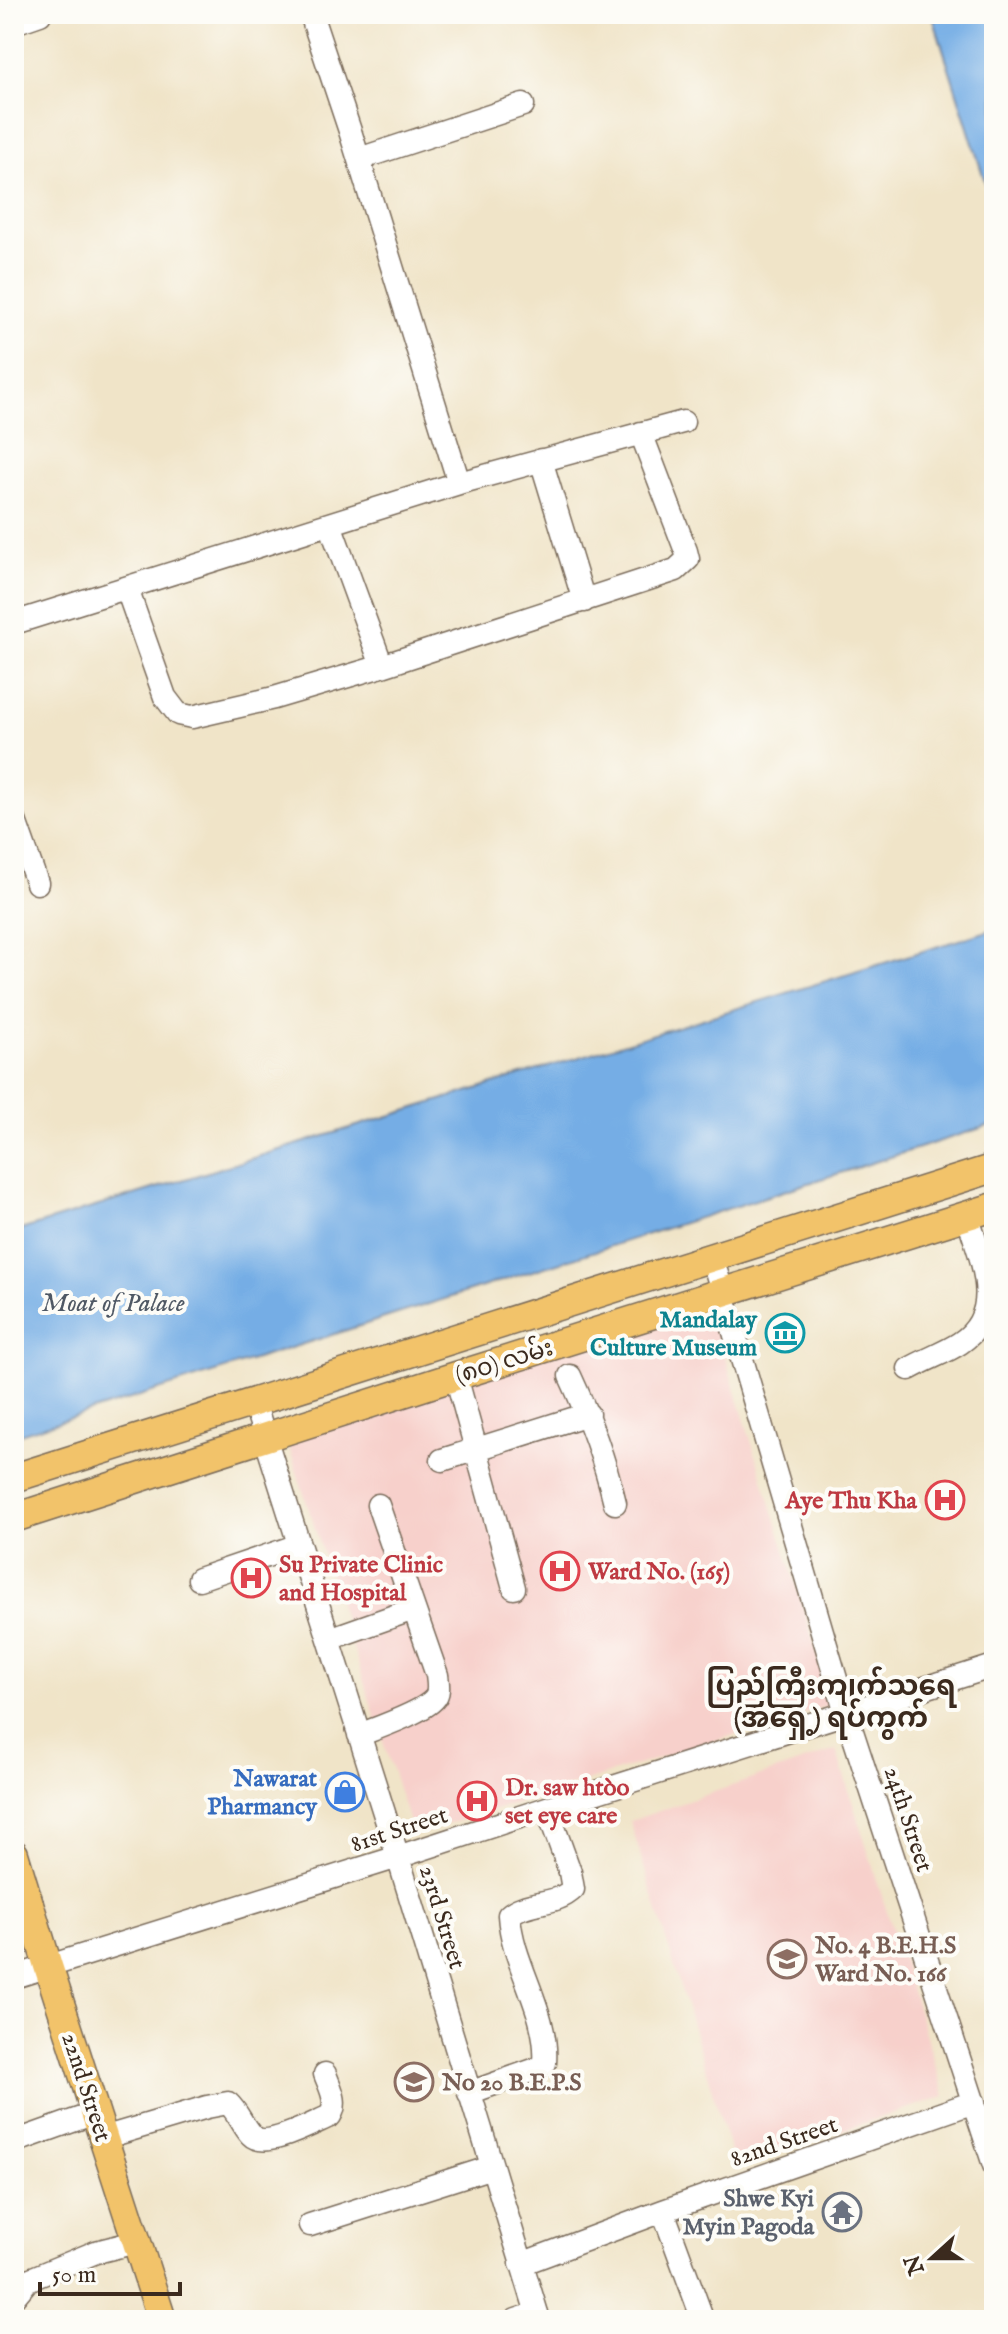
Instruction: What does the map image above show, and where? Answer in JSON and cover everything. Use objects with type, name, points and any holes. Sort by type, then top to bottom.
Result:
[{"type":"main road","name":"(၈၀) လမ်း","points":[[14,1478],[994,1168]]},
{"type":"main road","name":"(၈၀) လမ်း","points":[[14,1518],[981,1211]]},
{"type":"main road","name":"22nd Street","points":[[14,1854],[162,2320]]},
{"type":"street","points":[[14,23],[40,14]]},
{"type":"street","points":[[311,14],[459,483]]},
{"type":"street","points":[[359,159],[523,105]]},
{"type":"street","points":[[14,623],[459,483],[683,422]]},
{"type":"street","points":[[127,589],[165,697],[178,714],[192,717],[274,698],[382,666],[676,570],[688,559],[641,433]]},
{"type":"street","points":[[541,460],[584,601]]},
{"type":"street","points":[[330,524],[382,666]]},
{"type":"street","points":[[14,818],[37,883]]},
{"type":"street","points":[[909,1369],[959,1344],[976,1331],[989,1293],[981,1211]]},
{"type":"street","name":"24th Street","points":[[712,1257],[846,1713],[993,2158]]},
{"type":"street","points":[[456,1376],[514,1588]]},
{"type":"street","points":[[570,1376],[604,1458],[615,1503]]},
{"type":"street","name":"23rd Street","points":[[254,1402],[492,2167],[521,2264],[531,2318]]},
{"type":"street","points":[[442,1460],[588,1414]]},
{"type":"street","points":[[359,1735],[419,1709],[434,1699],[438,1690],[437,1675],[378,1505]]},
{"type":"street","points":[[199,1579],[299,1545]]},
{"type":"street","points":[[329,1639],[414,1609]]},
{"type":"street","name":"81st Street","points":[[14,1977],[994,1666]]},
{"type":"street","points":[[469,2093],[539,2068],[545,2063],[546,2050],[540,2022],[509,1915],[517,1909],[565,1897],[573,1889],[547,1808]]},
{"type":"street","points":[[14,2142],[228,2103],[250,2135],[264,2141],[275,2139],[330,2116],[335,2109],[334,2098],[325,2074]]},
{"type":"street","name":"82nd Street","points":[[521,2264],[974,2102]]},
{"type":"street","points":[[310,2225],[492,2167]]},
{"type":"street","points":[[663,2211],[703,2320]]},
{"type":"street","points":[[14,2297],[28,2280],[96,2252],[136,2242]]},
{"type":"shaded area","name":"Ward No. (165)","points":[[707,1299],[833,1704],[413,1835],[286,1438]]},
{"type":"shaded area","name":"No. 4 B.E.H.S Ward No. 166","points":[[836,1750],[945,2096],[735,2166],[630,1821]]},
{"type":"water","points":[[932,14],[994,14],[994,210]]},
{"type":"water","name":"Moat of Palace","points":[[994,929],[994,1124],[14,1436],[14,1232]]},
{"type":"place","name":"Mandalay Culture Museum","points":[[785,1333]]},
{"type":"place","name":"Aye Thu Kha","points":[[945,1500]]},
{"type":"place","name":"Ward No. (165)","points":[[560,1571]]},
{"type":"place","name":"Su Private Clinic and Hospital","points":[[251,1578]]},
{"type":"place","name":"Nawarat Pharmancy","points":[[345,1792]]},
{"type":"place","name":"Dr. saw htòo set eye care","points":[[477,1801]]},
{"type":"place","name":"No. 4 B.E.H.S Ward No. 166","points":[[787,1959]]},
{"type":"place","name":"No 20 B.E.P.S","points":[[414,2082]]},
{"type":"place","name":"Shwe Kyi Myin Pagoda","points":[[842,2212]]},
{"type":"district","name":"ပြည်ကြီးကျက်သရေ (အရှေ့) ရပ်ကွက်","points":[[831,1701]]}]
